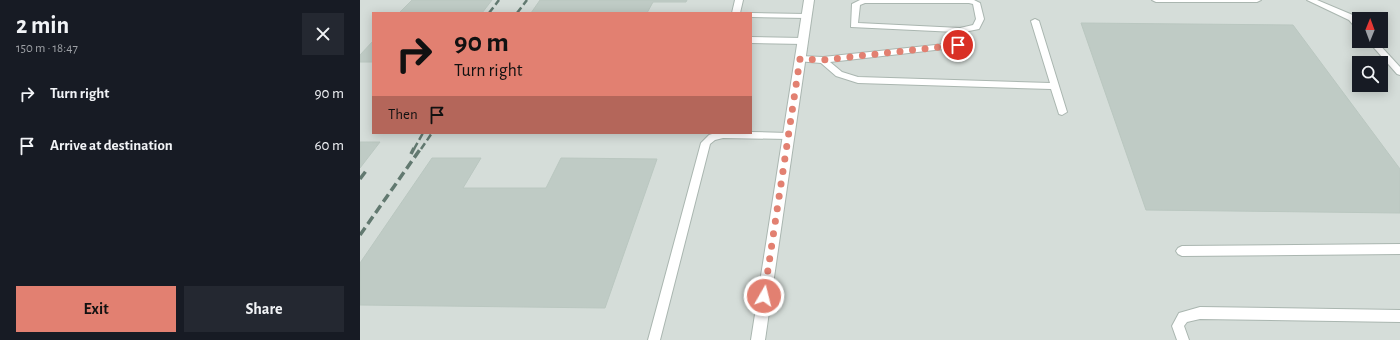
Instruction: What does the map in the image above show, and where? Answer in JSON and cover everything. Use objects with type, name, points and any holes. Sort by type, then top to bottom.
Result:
[{"type":"street","points":[[758,340],[809,0]]},
{"type":"lane","points":[[736,12],[739,0]]},
{"type":"lane","points":[[1156,0],[1257,0]]},
{"type":"lane","points":[[1311,0],[1352,18]]},
{"type":"lane","points":[[864,1],[970,1],[976,3],[980,19],[976,27],[960,30],[854,25],[856,4],[864,1]]},
{"type":"lane","points":[[752,15],[806,16]]},
{"type":"lane","points":[[1035,21],[1062,112]]},
{"type":"lane","points":[[800,59],[823,60],[958,45],[960,30]]},
{"type":"lane","points":[[752,40],[803,41]]},
{"type":"lane","points":[[1378,48],[1400,72]]},
{"type":"lane","points":[[823,60],[839,74],[858,80],[1055,86]]},
{"type":"lane","points":[[654,340],[706,143],[712,137],[723,135],[788,136]]},
{"type":"lane","points":[[1182,251],[1400,249]]},
{"type":"lane","points":[[1183,340],[1178,326],[1183,317],[1200,313],[1400,316]]},
{"type":"shaded area","points":[[360,0],[1400,0],[1400,340],[360,340]]},
{"type":"building","points":[[412,0],[492,0],[483,12],[400,12]]},
{"type":"building","points":[[540,0],[687,0],[686,2],[653,2],[648,12],[532,12]]},
{"type":"building","points":[[1081,23],[1293,25],[1400,169],[1400,213],[1146,210]]},
{"type":"building","points":[[372,42],[372,62],[360,62],[360,55]]},
{"type":"building","points":[[360,142],[380,142],[360,168]]},
{"type":"building","points":[[432,158],[481,158],[463,188],[546,188],[561,158],[657,159],[605,308],[360,305],[360,263]]},
{"type":"railway","points":[[490,12],[499,0]]},
{"type":"railway","points":[[518,12],[527,0]]},
{"type":"railway","points":[[414,149],[422,134]]},
{"type":"railway","points":[[421,149],[431,134]]},
{"type":"railway","points":[[411,154],[414,148]]},
{"type":"railway","points":[[360,235],[421,148]]},
{"type":"railway","points":[[360,179],[366,171]]},
{"type":"route","points":[[764,296],[800,59],[823,60],[958,45]]}]
